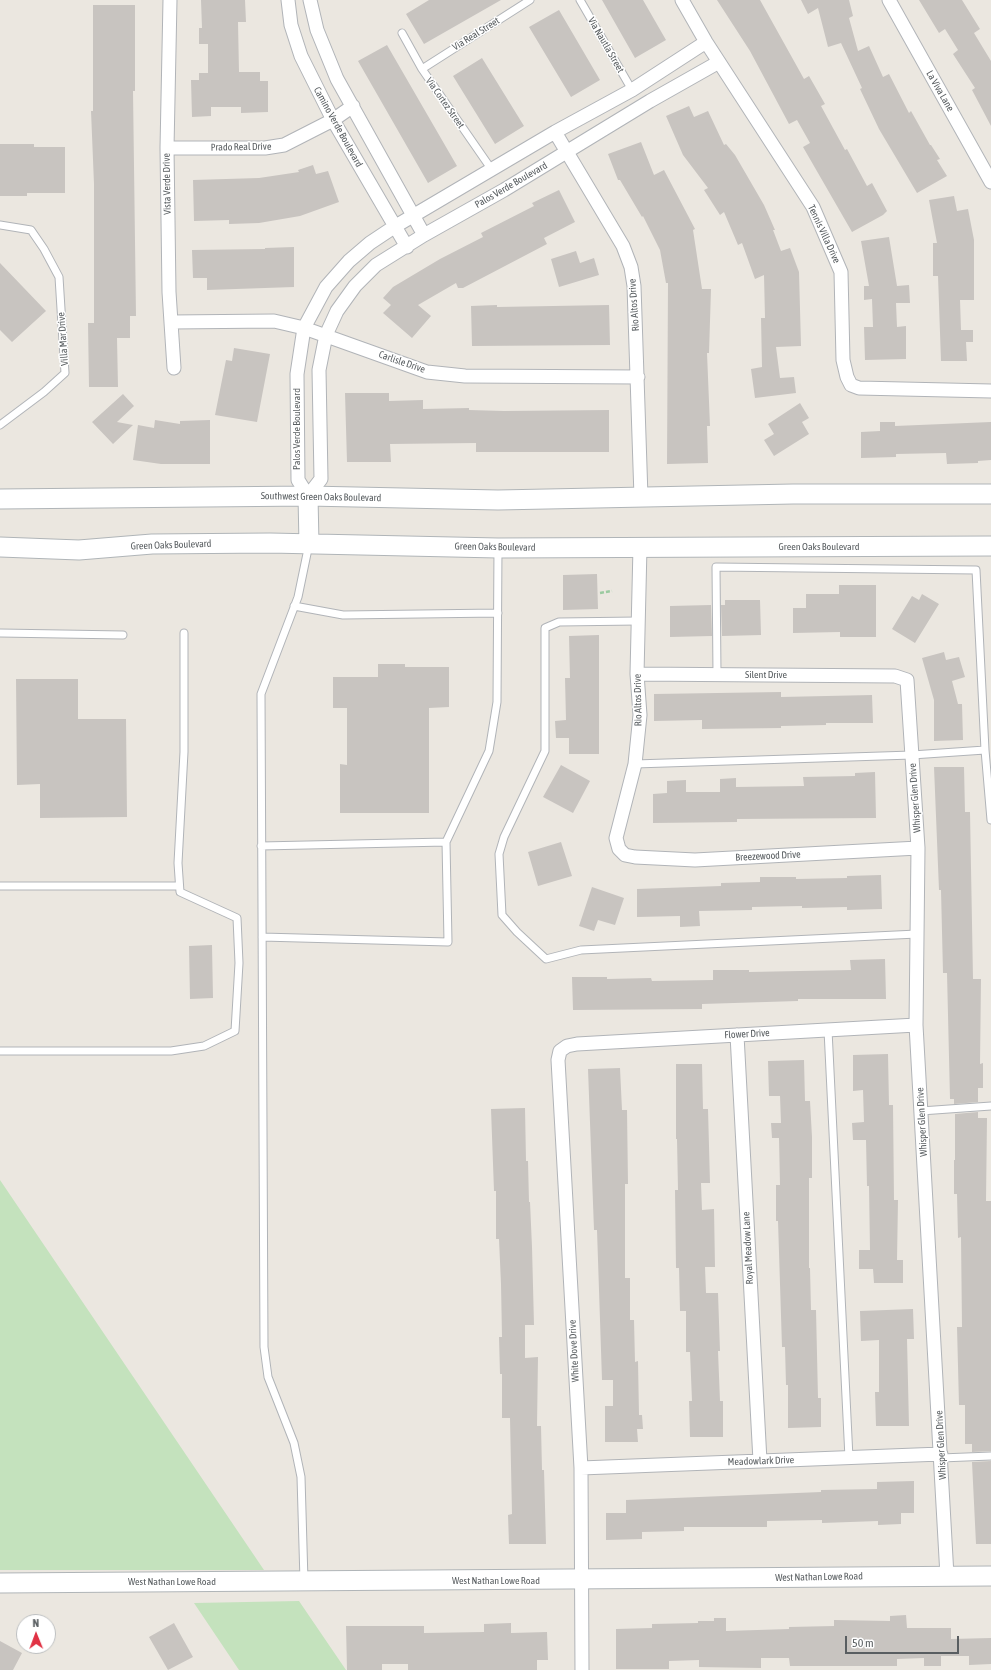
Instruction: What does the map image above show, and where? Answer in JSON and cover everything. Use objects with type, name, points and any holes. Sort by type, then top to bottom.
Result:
[{"type":"main road","points":[[641,497],[793,494],[991,494]]},
{"type":"main road","name":"Southwest Green Oaks Boulevard","points":[[0,499],[308,496],[498,500],[641,497]]},
{"type":"main road","points":[[308,496],[309,544]]},
{"type":"main road","name":"Green Oaks Boulevard","points":[[0,548],[79,550],[152,544],[309,544],[498,548],[991,546]]},
{"type":"main road","name":"West Nathan Lowe Road","points":[[0,1583],[991,1576]]},
{"type":"street","name":"Vista Verde Drive","points":[[170,0],[167,148],[169,292],[174,368]]},
{"type":"street","name":"Camino Verde Boulevard","points":[[288,0],[291,25],[300,56],[334,120],[394,227],[407,247]]},
{"type":"street","points":[[310,0],[317,30],[338,80],[424,235]]},
{"type":"street","name":"Tennis Villa Drive","points":[[682,0],[706,42],[813,207],[841,272],[843,360],[846,377],[851,385],[858,388],[991,391]]},
{"type":"street","name":"La Viva Lane","points":[[889,0],[991,182]]},
{"type":"street","name":"Palos Verde Boulevard","points":[[706,42],[632,90],[555,132],[394,227],[370,243],[349,261],[326,287],[304,328],[297,374],[298,480],[308,496],[321,479],[319,370],[326,335],[337,311],[355,286],[376,265],[424,235],[720,62]]},
{"type":"street","name":"Prado Real Drive","points":[[167,148],[265,148],[284,145],[334,120],[352,106]]},
{"type":"street","name":"Rio Altos Drive","points":[[555,132],[623,246],[631,267],[634,286],[638,377],[641,497]]},
{"type":"street","name":"Carlisle Drive","points":[[172,322],[274,321],[326,335],[427,372],[465,376],[638,377]]},
{"type":"street","name":"Rio Altos Drive","points":[[619,849],[616,838],[635,764],[640,715],[637,674],[640,548]]},
{"type":"street","name":"Silent Drive","points":[[637,674],[895,676]]},
{"type":"street","name":"Whisper Glen Drive","points":[[895,676],[907,680],[918,848],[916,1025],[947,1576]]},
{"type":"street","name":"Breezewood Drive","points":[[619,849],[625,855],[635,857],[695,860],[918,848]]},
{"type":"street","name":"Flower Drive","points":[[577,1044],[916,1025]]},
{"type":"street","name":"Royal Meadow Lane","points":[[737,1035],[760,1461]]},
{"type":"street","name":"White Dove Drive","points":[[577,1044],[567,1046],[560,1051],[558,1060],[581,1468],[580,1580],[582,1670]]},
{"type":"street","name":"Meadowlark Drive","points":[[581,1468],[941,1456]]},
{"type":"lane","name":"Via Real Street","points":[[422,69],[530,0]]},
{"type":"lane","name":"Via Nautla Street","points":[[580,0],[632,90]]},
{"type":"lane","name":"Via Cortez Street","points":[[402,33],[422,69],[492,170]]},
{"type":"lane","name":"Villa Mar Drive","points":[[0,225],[31,230],[44,249],[59,277],[65,373],[44,392],[0,425]]},
{"type":"lane","points":[[304,1582],[301,1477],[294,1443],[268,1377],[264,1347],[261,694],[294,606],[303,574],[309,544]]},
{"type":"lane","points":[[262,937],[448,942],[446,842],[489,751],[497,702],[498,548]]},
{"type":"lane","points":[[717,674],[716,567],[976,570],[985,750],[991,820]]},
{"type":"lane","points":[[294,606],[342,615],[498,613]]},
{"type":"lane","points":[[638,621],[559,622],[545,628],[545,751],[504,838],[499,854],[502,915],[507,921],[546,959],[581,950],[917,934]]},
{"type":"lane","points":[[0,633],[123,635]]},
{"type":"lane","points":[[0,1051],[171,1052],[204,1046],[235,1031],[240,963],[237,918],[180,892],[179,886],[178,864],[184,752],[184,633]]},
{"type":"lane","points":[[635,764],[912,755],[985,750]]},
{"type":"lane","points":[[262,846],[446,842]]},
{"type":"lane","points":[[0,886],[179,886]]},
{"type":"lane","points":[[828,1030],[850,1458]]},
{"type":"lane","points":[[921,1111],[991,1106]]},
{"type":"lane","points":[[941,1456],[991,1456]]},
{"type":"path","points":[[600,593],[612,591]]},
{"type":"green space","points":[[0,1180],[264,1570],[0,1570]]},
{"type":"green space","points":[[299,1601],[346,1670],[239,1670],[194,1603]]},
{"type":"building","points":[[201,0],[245,0],[246,22],[238,22],[239,72],[260,72],[260,81],[268,81],[268,112],[241,113],[241,107],[211,107],[211,116],[192,117],[191,80],[199,80],[199,73],[208,73],[208,44],[199,44],[199,28],[202,28]]},
{"type":"building","points":[[429,0],[501,0],[424,44],[406,14]]},
{"type":"building","points":[[602,0],[643,0],[666,40],[635,58]]},
{"type":"building","points":[[717,0],[760,0],[804,79],[809,76],[825,104],[821,106],[867,186],[872,183],[887,211],[883,215],[852,232],[803,147],[810,143],[797,120],[789,124],[750,51]]},
{"type":"building","points":[[801,0],[849,0],[853,16],[849,18],[858,51],[869,46],[883,77],[889,74],[909,113],[911,111],[930,145],[940,159],[937,160],[947,176],[917,193],[879,129],[860,89],[862,88],[841,43],[828,47],[818,8],[808,14]]},
{"type":"building","points":[[919,0],[962,0],[980,29],[974,33],[991,61],[991,126],[972,90],[975,88],[953,54],[958,50],[945,29],[939,33]]},
{"type":"building","points":[[93,5],[135,5],[135,91],[133,91],[136,316],[130,316],[130,338],[117,338],[118,387],[89,387],[88,323],[94,323],[94,184],[91,111],[93,111]]},
{"type":"building","points":[[559,10],[600,80],[571,97],[529,27]]},
{"type":"building","points":[[387,45],[457,166],[428,183],[358,61]]},
{"type":"building","points":[[482,58],[524,126],[495,144],[453,76]]},
{"type":"building","points":[[689,106],[694,117],[708,111],[724,145],[726,144],[735,155],[764,205],[775,230],[773,230],[781,251],[790,248],[799,272],[801,346],[776,347],[780,378],[794,377],[796,393],[755,398],[751,369],[762,367],[761,318],[765,318],[764,275],[755,279],[742,243],[738,245],[724,212],[720,215],[704,190],[708,188],[683,155],[666,116]]},
{"type":"building","points":[[641,142],[654,175],[664,170],[695,229],[693,230],[702,289],[711,289],[709,353],[707,353],[710,426],[707,426],[708,463],[667,464],[668,283],[666,283],[660,250],[643,216],[642,217],[620,180],[618,180],[608,154]]},
{"type":"building","points":[[0,144],[34,144],[34,147],[65,147],[65,193],[27,193],[27,196],[0,196]]},
{"type":"building","points":[[313,165],[316,174],[328,171],[339,202],[300,216],[259,223],[229,224],[229,220],[194,221],[193,180],[259,178],[299,172],[298,170]]},
{"type":"building","points":[[559,190],[575,222],[544,238],[547,244],[463,288],[458,288],[456,283],[418,305],[431,316],[412,338],[383,313],[391,305],[383,298],[393,287],[440,259],[483,237],[481,233],[534,206],[532,203]]},
{"type":"building","points":[[954,196],[957,211],[968,209],[974,240],[974,300],[960,300],[961,330],[973,330],[973,342],[966,342],[967,361],[941,361],[938,276],[933,276],[933,243],[937,243],[929,200]]},
{"type":"building","points":[[889,237],[897,286],[909,285],[910,303],[896,303],[897,327],[906,326],[906,359],[865,360],[864,327],[873,327],[872,299],[864,300],[864,286],[869,286],[861,241]]},
{"type":"building","points":[[294,247],[294,287],[207,290],[207,278],[193,278],[192,250]]},
{"type":"building","points":[[576,251],[580,263],[594,258],[599,275],[559,287],[551,259]]},
{"type":"building","points":[[0,263],[46,311],[12,342],[0,330]]},
{"type":"building","points":[[497,305],[497,307],[609,305],[610,345],[472,346],[471,306]]},
{"type":"building","points":[[234,348],[270,354],[257,422],[215,415],[226,360],[232,361]]},
{"type":"building","points":[[345,393],[389,393],[389,401],[423,400],[423,409],[469,408],[469,410],[504,411],[609,410],[609,452],[476,452],[476,443],[390,444],[391,462],[347,462]]},
{"type":"building","points":[[123,394],[134,406],[117,422],[133,425],[113,444],[92,422]]},
{"type":"building","points":[[800,403],[809,418],[802,422],[809,434],[774,456],[764,440],[774,434],[768,424]]},
{"type":"building","points":[[155,420],[180,424],[180,421],[210,420],[210,464],[161,464],[133,460],[138,425],[154,428]]},
{"type":"building","points":[[880,422],[895,422],[895,426],[991,422],[991,460],[978,461],[978,463],[947,464],[946,453],[896,454],[896,457],[861,458],[861,432],[880,431]]},
{"type":"building","points":[[597,574],[598,609],[563,610],[563,575]]},
{"type":"building","points":[[839,585],[876,585],[876,637],[840,637],[840,632],[793,633],[793,608],[806,608],[806,594],[839,594]]},
{"type":"building","points":[[922,594],[939,604],[915,643],[892,629],[912,596],[919,600]]},
{"type":"building","points":[[725,600],[760,600],[761,635],[722,636],[721,605],[725,605]]},
{"type":"building","points":[[711,605],[712,636],[670,637],[670,606]]},
{"type":"building","points":[[599,635],[599,754],[569,754],[569,738],[556,738],[555,721],[566,720],[565,678],[570,678],[569,636]]},
{"type":"building","points":[[944,652],[946,660],[959,657],[965,677],[952,681],[958,704],[962,704],[963,740],[934,741],[934,700],[922,658]]},
{"type":"building","points":[[378,664],[405,664],[405,667],[449,667],[449,707],[429,708],[429,813],[340,813],[340,764],[347,765],[347,708],[333,708],[333,677],[378,677]]},
{"type":"building","points":[[16,679],[78,679],[78,719],[126,719],[127,817],[40,818],[40,784],[17,785]]},
{"type":"building","points":[[781,692],[781,697],[872,695],[873,723],[826,723],[826,725],[781,726],[781,728],[702,729],[702,720],[654,721],[654,694]]},
{"type":"building","points":[[561,765],[590,781],[573,813],[543,797]]},
{"type":"building","points":[[934,767],[964,767],[965,812],[970,812],[973,979],[981,979],[980,1064],[983,1063],[983,1088],[978,1088],[978,1102],[954,1104],[954,1099],[950,1099],[947,973],[943,973],[941,890],[939,890]]},
{"type":"building","points":[[875,772],[876,818],[737,819],[737,822],[653,823],[653,794],[667,793],[667,781],[686,780],[686,792],[720,792],[720,779],[736,778],[736,787],[804,786],[803,777],[855,776],[855,773]]},
{"type":"building","points":[[561,842],[572,876],[538,886],[528,852]]},
{"type":"building","points":[[881,875],[882,909],[847,910],[847,907],[802,908],[802,906],[752,907],[752,910],[699,911],[700,926],[680,927],[680,916],[637,917],[637,889],[721,886],[721,883],[760,882],[760,877],[796,877],[796,879],[847,878],[847,876]]},
{"type":"building","points":[[592,887],[624,898],[615,925],[598,920],[594,931],[579,926]]},
{"type":"building","points":[[212,945],[213,998],[190,999],[189,946]]},
{"type":"building","points":[[885,959],[886,999],[798,999],[798,1001],[702,1004],[702,1009],[573,1010],[572,977],[607,977],[607,979],[651,978],[652,981],[713,980],[713,970],[749,970],[749,972],[851,970],[850,960]]},
{"type":"building","points":[[888,1054],[889,1105],[893,1105],[894,1200],[898,1200],[897,1260],[903,1260],[903,1283],[874,1283],[873,1269],[859,1269],[859,1250],[870,1250],[869,1186],[867,1186],[866,1140],[853,1140],[852,1123],[864,1122],[863,1090],[853,1091],[853,1055]]},
{"type":"building","points":[[804,1060],[805,1101],[810,1101],[812,1137],[812,1178],[809,1178],[809,1268],[811,1310],[816,1310],[818,1398],[821,1398],[821,1427],[788,1428],[788,1385],[786,1385],[785,1347],[782,1347],[778,1221],[776,1221],[776,1185],[780,1185],[779,1138],[772,1138],[771,1123],[781,1123],[780,1096],[769,1096],[768,1061]]},
{"type":"building","points":[[676,1064],[702,1064],[703,1109],[708,1109],[710,1183],[701,1183],[702,1210],[714,1209],[715,1267],[705,1267],[706,1293],[718,1293],[720,1351],[718,1351],[720,1401],[723,1401],[723,1437],[690,1437],[689,1401],[692,1401],[690,1352],[686,1352],[686,1311],[680,1311],[679,1268],[676,1268],[675,1190],[678,1190]]},
{"type":"building","points":[[620,1068],[622,1110],[627,1110],[628,1184],[625,1184],[625,1278],[630,1278],[630,1320],[634,1320],[635,1362],[638,1361],[639,1415],[642,1415],[643,1429],[637,1429],[638,1442],[605,1442],[605,1406],[613,1406],[613,1380],[602,1380],[597,1230],[594,1230],[588,1069]]},
{"type":"building","points":[[525,1108],[526,1161],[528,1161],[532,1247],[534,1325],[525,1325],[525,1358],[538,1357],[537,1426],[541,1426],[546,1544],[509,1544],[508,1515],[512,1514],[510,1418],[502,1418],[502,1374],[500,1374],[499,1337],[502,1337],[501,1284],[499,1239],[496,1239],[496,1191],[494,1191],[491,1109]]},
{"type":"building","points":[[978,1112],[978,1118],[987,1118],[986,1201],[991,1201],[991,1451],[972,1452],[972,1444],[965,1444],[965,1405],[959,1405],[957,1327],[962,1327],[961,1237],[958,1238],[957,1194],[954,1194],[954,1160],[955,1114]]},
{"type":"building","points":[[913,1309],[914,1339],[907,1339],[909,1426],[876,1426],[875,1392],[879,1392],[879,1340],[861,1341],[860,1311]]},
{"type":"building","points":[[991,1461],[991,1544],[976,1544],[972,1462]]},
{"type":"building","points":[[914,1481],[914,1513],[901,1513],[901,1524],[878,1525],[878,1521],[822,1523],[822,1520],[767,1521],[767,1527],[684,1527],[684,1531],[642,1532],[642,1539],[606,1540],[606,1513],[626,1513],[626,1500],[821,1492],[821,1490],[877,1489],[877,1482]]},
{"type":"building","points":[[906,1615],[907,1628],[951,1628],[951,1639],[991,1638],[991,1664],[969,1665],[969,1656],[941,1656],[941,1666],[924,1666],[924,1658],[897,1659],[897,1666],[790,1666],[789,1658],[761,1658],[761,1668],[699,1667],[699,1660],[669,1661],[669,1669],[616,1669],[616,1629],[652,1628],[652,1624],[698,1623],[698,1621],[714,1621],[714,1618],[726,1618],[726,1631],[789,1629],[789,1627],[834,1626],[834,1620],[890,1621],[890,1616]]},
{"type":"building","points":[[174,1623],[193,1657],[168,1670],[149,1637]]},
{"type":"building","points":[[511,1623],[511,1633],[547,1632],[548,1660],[537,1660],[537,1670],[408,1670],[408,1664],[382,1664],[382,1670],[347,1670],[346,1626],[424,1626],[424,1633],[484,1632],[484,1624]]},
{"type":"building","points":[[0,1641],[16,1650],[16,1654],[21,1654],[13,1670],[0,1670]]}]
